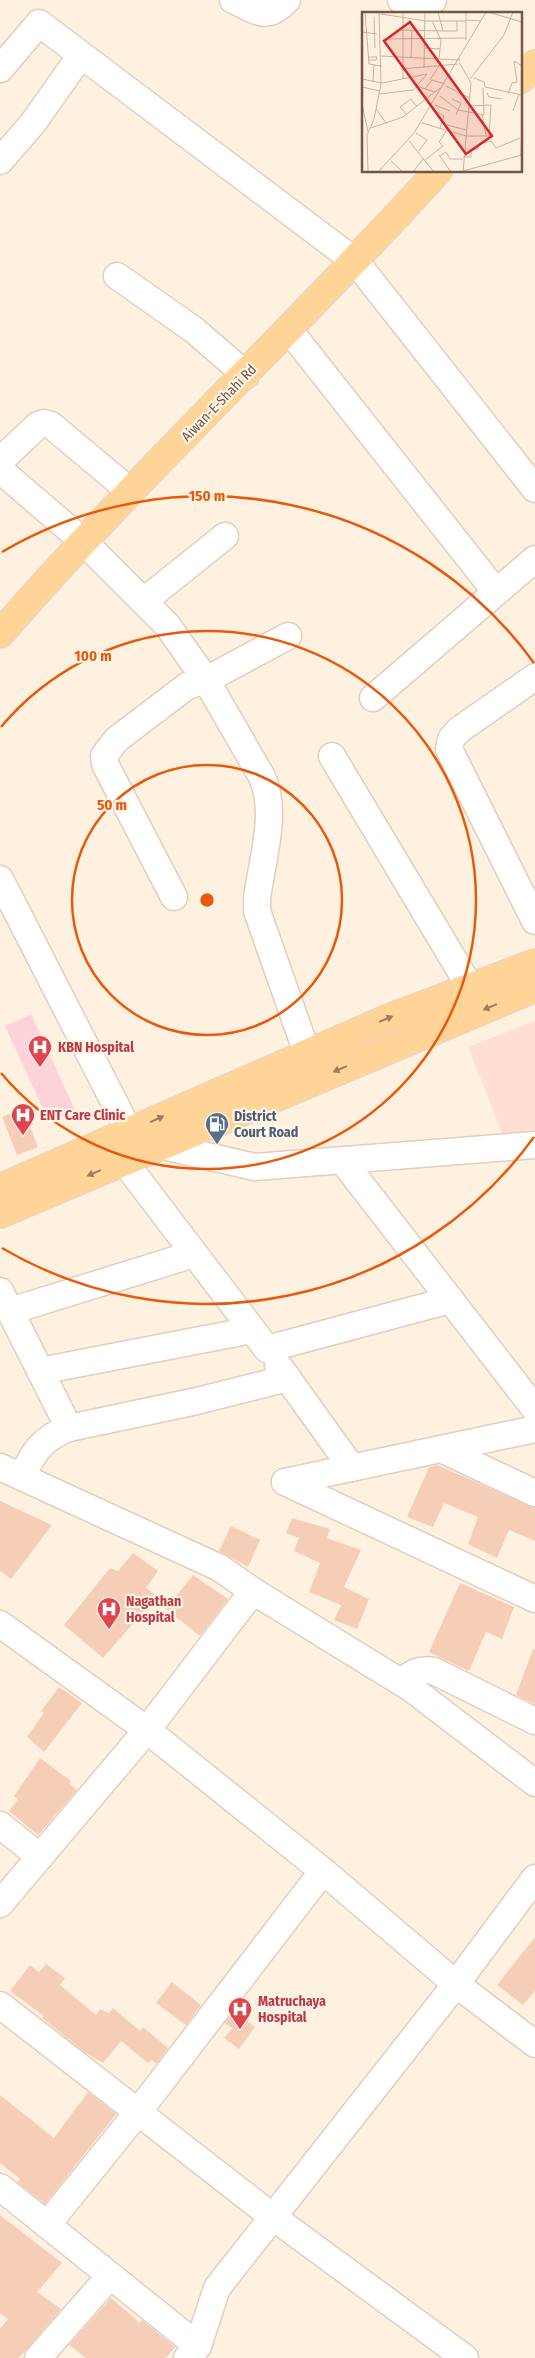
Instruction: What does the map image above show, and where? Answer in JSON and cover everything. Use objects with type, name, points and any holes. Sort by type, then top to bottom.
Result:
[{"type":"main road","points":[[522,78],[535,64]]},
{"type":"main road","name":"Aiwan-E-Shahi Rd","points":[[4,622],[356,262],[437,172]]},
{"type":"main road","points":[[0,1188],[389,1018],[535,963]]},
{"type":"main road","points":[[0,1214],[123,1160],[535,988]]},
{"type":"street","points":[[232,0],[268,14],[276,12],[287,0]]},
{"type":"street","points":[[401,0],[412,8],[420,10],[433,0]]},
{"type":"street","points":[[0,69],[39,23],[356,262],[535,489]]},
{"type":"street","points":[[0,161],[33,123],[81,55]]},
{"type":"street","points":[[117,276],[194,330],[246,375]]},
{"type":"street","points":[[289,330],[496,592]]},
{"type":"street","points":[[0,461],[38,425],[44,422],[51,425],[132,492]]},
{"type":"street","points":[[0,470],[83,541],[167,625],[206,680],[267,788],[270,810],[257,898],[257,911],[307,1053]]},
{"type":"street","points":[[144,601],[225,536]]},
{"type":"street","points":[[373,698],[535,559]]},
{"type":"street","points":[[174,897],[104,764],[104,756],[116,740],[188,686],[206,680],[288,636]]},
{"type":"street","points":[[535,677],[459,730],[451,739],[449,749],[535,921]]},
{"type":"street","points":[[332,756],[470,987]]},
{"type":"street","points":[[0,878],[129,1131]]},
{"type":"street","points":[[159,1145],[254,1168],[535,1145]]},
{"type":"street","points":[[123,1160],[288,1378],[352,1468]]},
{"type":"street","points":[[342,1160],[535,1409]]},
{"type":"street","points":[[69,1428],[5,1301],[194,1254]]},
{"type":"street","points":[[40,1371],[259,1340],[450,1300]]},
{"type":"street","points":[[288,1378],[197,1402],[69,1428],[55,1434],[41,1444],[31,1456],[11,1472],[220,1568],[253,1591],[401,1682],[535,1783]]},
{"type":"street","points":[[535,1429],[285,1482],[535,1599]]},
{"type":"street","points":[[441,1449],[535,1493]]},
{"type":"street","points":[[0,1904],[147,1730],[253,1591]]},
{"type":"street","points":[[0,1624],[147,1730],[323,1871],[456,1984],[535,2044]]},
{"type":"street","points":[[401,1682],[414,1672],[423,1669],[434,1671],[535,1721]]},
{"type":"street","points":[[0,1825],[40,1857]]},
{"type":"street","points":[[47,2225],[138,2112],[323,1871]]},
{"type":"street","points":[[1,2189],[110,2276],[192,2352],[217,2288],[456,1984],[535,1878]]},
{"type":"street","points":[[0,2005],[273,2217],[465,2358]]},
{"type":"street","points":[[38,2358],[110,2276]]},
{"type":"shaded area","name":"KBN Hospital","points":[[31,1014],[75,1110],[49,1122],[5,1026]]},
{"type":"shaded area","points":[[535,1021],[535,1132],[503,1135],[468,1047]]},
{"type":"building","points":[[23,1109],[38,1147],[17,1155],[2,1117]]},
{"type":"building","points":[[437,1465],[535,1508],[535,1541],[509,1530],[497,1558],[468,1544],[478,1517],[444,1503],[433,1527],[407,1517],[429,1467]]},
{"type":"building","points":[[0,1501],[52,1525],[11,1579],[0,1571]]},
{"type":"building","points":[[292,1518],[330,1529],[327,1538],[361,1550],[344,1587],[369,1599],[357,1629],[334,1620],[341,1605],[309,1592],[320,1563],[294,1551],[299,1538],[286,1533]]},
{"type":"building","points":[[231,1526],[260,1540],[248,1567],[219,1551]]},
{"type":"building","points":[[133,1553],[158,1571],[146,1588],[157,1596],[103,1658],[64,1625],[110,1568],[118,1571]]},
{"type":"building","points":[[193,1575],[228,1599],[200,1636],[166,1609]]},
{"type":"building","points":[[460,1583],[514,1607],[502,1639],[486,1632],[469,1671],[429,1652]]},
{"type":"building","points":[[533,1649],[535,1650],[535,1704],[516,1695]]},
{"type":"building","points":[[59,1687],[82,1703],[44,1752],[27,1737],[44,1713],[41,1711]]},
{"type":"building","points":[[40,1758],[71,1781],[69,1783],[77,1790],[38,1835],[9,1811],[18,1799],[14,1796]]},
{"type":"building","points":[[535,1937],[535,1991],[523,2005],[497,1985]]},
{"type":"building","points":[[46,1964],[65,1978],[60,1985],[96,2015],[100,2009],[109,2013],[113,2008],[140,2031],[143,2027],[168,2048],[156,2064],[152,2060],[148,2063],[121,2041],[103,2063],[86,2053],[42,2018],[44,2016],[10,1991],[30,1965],[39,1972]]},
{"type":"building","points":[[172,1982],[201,2005],[186,2025],[156,2003]]},
{"type":"building","points":[[234,2011],[255,2027],[239,2049],[224,2038],[232,2028],[225,2023]]},
{"type":"building","points":[[88,2092],[116,2114],[45,2204],[17,2182],[20,2179],[0,2163],[0,2095],[54,2138]]},
{"type":"building","points":[[0,2215],[62,2263],[37,2292],[61,2309],[19,2358],[0,2358],[0,2329],[8,2319],[0,2313]]},
{"type":"building","points":[[111,2298],[140,2323],[142,2320],[175,2347],[166,2358],[86,2358],[69,2345]]},
{"type":"place","name":"KBN Hospital","points":[[40,1068]]},
{"type":"place","name":"ENT Care Clinic","points":[[23,1136]]},
{"type":"place","name":"District Court Road","points":[[217,1145]]},
{"type":"place","name":"Nagathan Hospital","points":[[109,1630]]},
{"type":"place","name":"Matruchaya Hospital","points":[[240,2030]]}]
